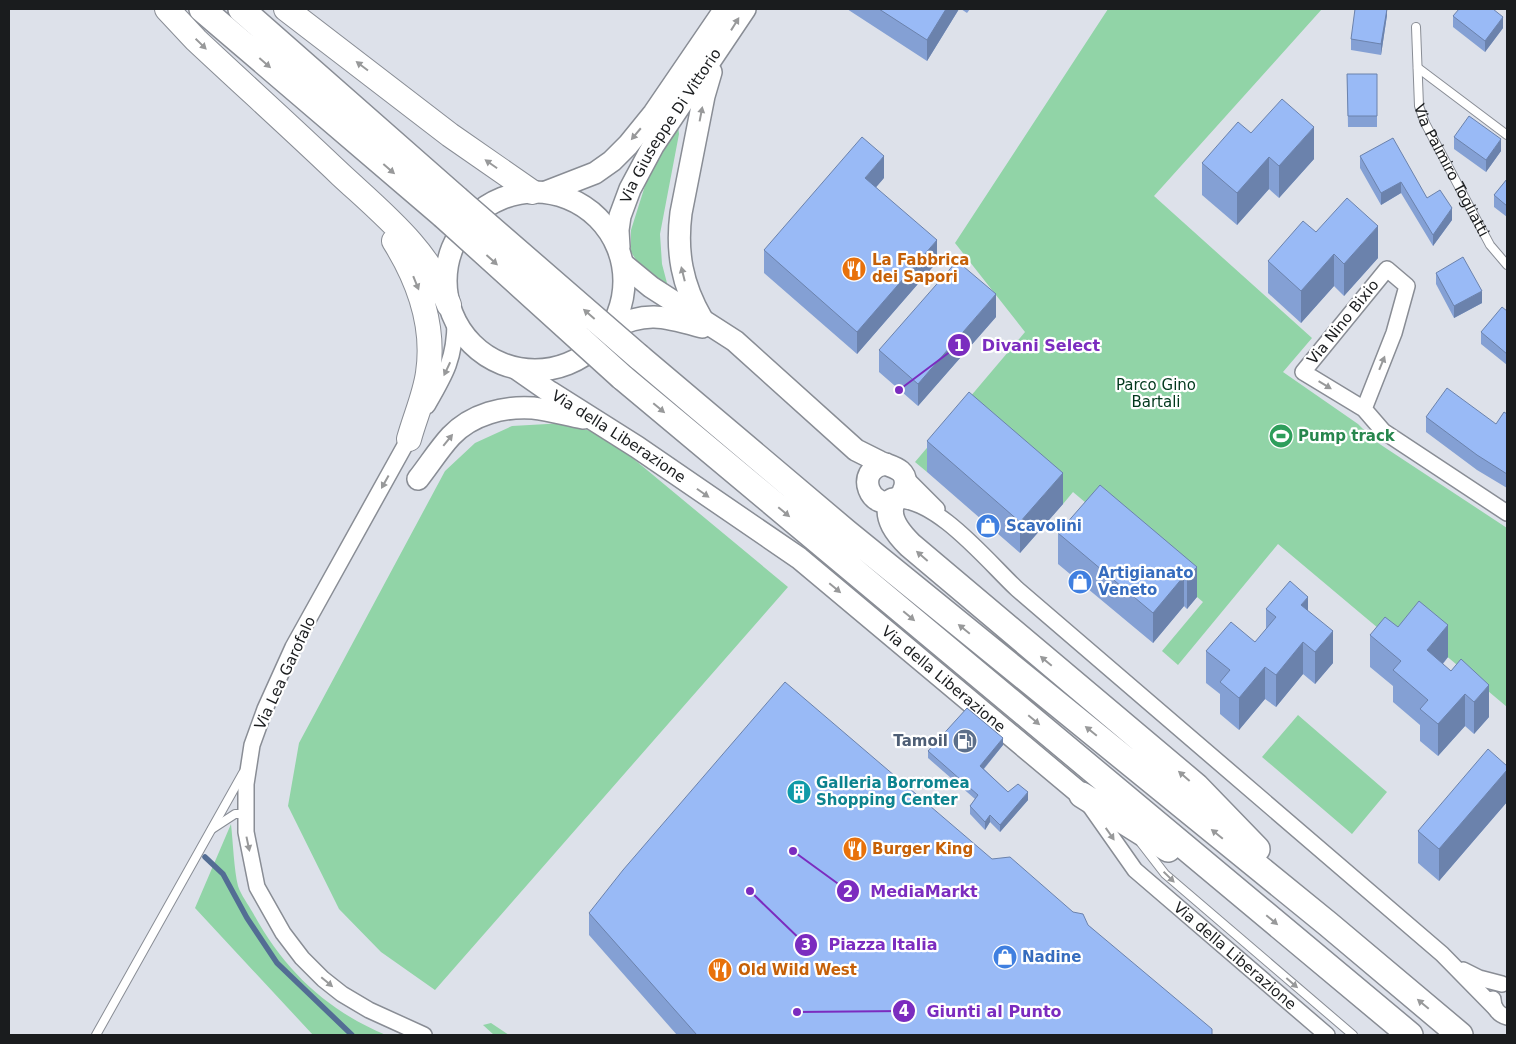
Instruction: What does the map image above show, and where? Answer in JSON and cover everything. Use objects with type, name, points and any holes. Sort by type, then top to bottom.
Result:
[{"type":"highway","points":[[202,9],[639,357],[876,557],[1328,924],[1460,1035]]},
{"type":"highway","points":[[241,9],[450,207],[622,377],[1410,1035]]},
{"type":"highway","points":[[894,500],[890,507],[891,518],[898,531],[910,545],[1196,786],[1328,924]]},
{"type":"highway","points":[[1082,794],[1128,825],[1235,889]]},
{"type":"main road","points":[[167,9],[196,40],[398,229],[437,277],[452,314],[472,345],[486,356],[517,369],[541,370],[558,368],[573,363],[589,353],[604,339],[619,312],[624,290],[621,257]]},
{"type":"main road","points":[[286,9],[368,70],[450,135],[539,192]]},
{"type":"main road","name":"Via Giuseppe Di Vittorio","points":[[539,192],[571,184],[595,173],[628,145],[654,113],[724,9]]},
{"type":"main road","name":"Via Giuseppe Di Vittorio","points":[[621,257],[619,223],[630,189],[653,146],[745,9]]},
{"type":"main road","points":[[702,319],[684,280],[680,261],[679,232],[704,96],[717,53]]},
{"type":"main road","points":[[313,148],[378,219],[410,269],[421,297],[428,335],[428,366],[425,387],[409,439]]},
{"type":"main road","points":[[452,314],[446,283],[448,261],[456,240],[468,221],[481,209],[496,200],[512,194],[539,192],[562,196],[592,212],[605,225],[621,257],[651,287],[735,340],[856,450],[895,470],[905,487],[902,493],[894,500],[884,502],[870,494],[868,479],[872,470],[880,465],[895,470]]},
{"type":"main road","points":[[611,329],[626,321],[646,317],[671,319],[724,333]]},
{"type":"main road","name":"Via della Liberazione","points":[[517,369],[599,422],[799,558],[1082,794]]},
{"type":"main road","points":[[418,479],[451,436],[465,423],[484,414],[502,410],[533,408],[599,422]]},
{"type":"main road","points":[[832,429],[847,446],[868,485]]},
{"type":"street","name":"Via Nino Bixio","points":[[1364,409],[1394,333],[1407,286],[1387,268],[1302,372],[1364,409],[1383,431],[1507,513]]},
{"type":"street","name":"Via Lea Garofalo","points":[[424,1035],[369,1010],[342,994],[323,979],[302,958],[283,933],[257,886],[246,832],[246,784],[252,745],[265,709],[293,647],[442,380],[451,360],[455,342],[452,314]]},
{"type":"street","points":[[895,470],[1016,590],[1442,954],[1501,1012]]},
{"type":"street","points":[[894,500],[902,499],[917,504],[957,530]]},
{"type":"street","name":"Via della Liberazione","points":[[1082,794],[1135,870],[1327,1035]]},
{"type":"street","points":[[1442,954],[1472,974],[1505,983]]},
{"type":"street","points":[[1501,1012],[1493,997],[1498,987],[1505,983]]},
{"type":"lane","name":"Via Palmiro Togliatti","points":[[1416,27],[1419,106],[1425,123],[1490,245],[1507,265]]},
{"type":"lane","name":"Via Palmiro Togliatti","points":[[1418,68],[1507,135]]},
{"type":"lane","points":[[96,1035],[210,830],[250,763]]},
{"type":"lane","points":[[210,830],[236,814],[246,814]]},
{"type":"lane","points":[[1128,825],[1165,874],[1353,1035]]},
{"type":"green space","name":"Parco Gino Bartali","points":[[1108,9],[1322,9],[1154,196],[1312,338],[1283,372],[1358,424],[1375,441],[1507,528],[1507,707],[1412,627],[1397,644],[1278,544],[1178,665],[1162,651],[1203,602],[1073,492],[1063,504],[969,423],[927,472],[915,462],[1025,332],[955,243]]},
{"type":"green space","points":[[678,125],[679,134],[660,234],[662,264],[668,287],[640,266],[631,252],[631,230],[649,173]]},
{"type":"green space","points":[[565,423],[606,436],[788,587],[435,990],[381,952],[339,909],[288,806],[299,743],[445,471],[475,443],[512,426]]},
{"type":"green space","points":[[1298,715],[1387,792],[1352,834],[1262,757]]},
{"type":"green space","points":[[231,824],[238,886],[278,953],[309,986],[326,1000],[364,1025],[386,1035],[313,1035],[195,908]]},
{"type":"green space","points":[[491,1023],[509,1035],[494,1035],[483,1025]]},
{"type":"building","points":[[879,9],[946,9],[927,40]]},
{"type":"building","points":[[1355,9],[1387,9],[1381,44],[1351,39]]},
{"type":"building","points":[[1459,9],[1493,9],[1503,17],[1485,41],[1453,16]]},
{"type":"building","points":[[1347,74],[1377,74],[1377,116],[1348,116]]},
{"type":"building","points":[[1282,99],[1314,127],[1279,166],[1269,157],[1237,193],[1202,163],[1238,122],[1251,133]]},
{"type":"building","points":[[1469,116],[1501,139],[1486,160],[1454,137]]},
{"type":"building","points":[[862,137],[884,156],[865,178],[937,240],[857,332],[764,250]]},
{"type":"building","points":[[1393,138],[1427,198],[1440,190],[1452,208],[1433,235],[1401,182],[1381,193],[1360,156]]},
{"type":"building","points":[[1507,179],[1507,206],[1494,195]]},
{"type":"building","points":[[1347,198],[1378,226],[1344,264],[1334,254],[1301,291],[1268,261],[1303,221],[1316,232]]},
{"type":"building","points":[[1463,257],[1482,291],[1454,306],[1436,273]]},
{"type":"building","points":[[957,261],[996,294],[918,384],[879,350]]},
{"type":"building","points":[[1502,307],[1507,311],[1507,354],[1481,332]]},
{"type":"building","points":[[1447,388],[1496,424],[1504,412],[1507,414],[1507,474],[1477,455],[1426,417]]},
{"type":"building","points":[[969,392],[1063,473],[1020,522],[927,441]]},
{"type":"building","points":[[1100,485],[1197,567],[1187,578],[1184,576],[1153,613],[1058,533]]},
{"type":"building","points":[[1290,581],[1308,597],[1301,605],[1333,631],[1315,652],[1303,642],[1276,675],[1265,667],[1239,698],[1220,682],[1230,670],[1206,651],[1231,622],[1255,642],[1276,617],[1266,609]]},
{"type":"building","points":[[1419,601],[1448,625],[1427,650],[1451,671],[1461,659],[1489,685],[1474,702],[1465,694],[1438,724],[1420,709],[1428,700],[1393,670],[1401,661],[1370,635],[1385,617],[1398,627]]},
{"type":"building","name":"Galleria Borromea Shopping Center","points":[[785,682],[992,859],[1010,857],[1073,912],[1083,914],[1088,925],[1212,1029],[1212,1035],[697,1035],[589,913],[623,870]]},
{"type":"building","points":[[967,708],[1003,738],[980,766],[1008,792],[1018,784],[1028,792],[1000,825],[990,815],[985,822],[970,806],[978,795],[928,751]]},
{"type":"building","points":[[1488,749],[1507,766],[1507,770],[1439,849],[1418,831]]},
{"type":"waterway","points":[[205,857],[223,874],[247,918],[277,963],[352,1035]]},
{"type":"place","name":"La Fabbrica dei Sapori","points":[[854,269]]},
{"type":"place","name":"Divani Select","points":[[899,390]]},
{"type":"place","name":"Pump track","points":[[1281,436]]},
{"type":"place","name":"Scavolini","points":[[988,526]]},
{"type":"place","name":"Artigianato Veneto","points":[[1080,582]]},
{"type":"place","name":"Tamoil","points":[[965,741]]},
{"type":"place","name":"Galleria Borromea Shopping Center","points":[[799,792]]},
{"type":"place","name":"Burger King","points":[[855,849]]},
{"type":"place","name":"MediaMarkt","points":[[793,851]]},
{"type":"place","name":"Piazza Italia","points":[[750,891]]},
{"type":"place","name":"Nadine","points":[[1005,957]]},
{"type":"place","name":"Old Wild West","points":[[720,970]]},
{"type":"place","name":"Giunti al Punto","points":[[797,1012]]}]
